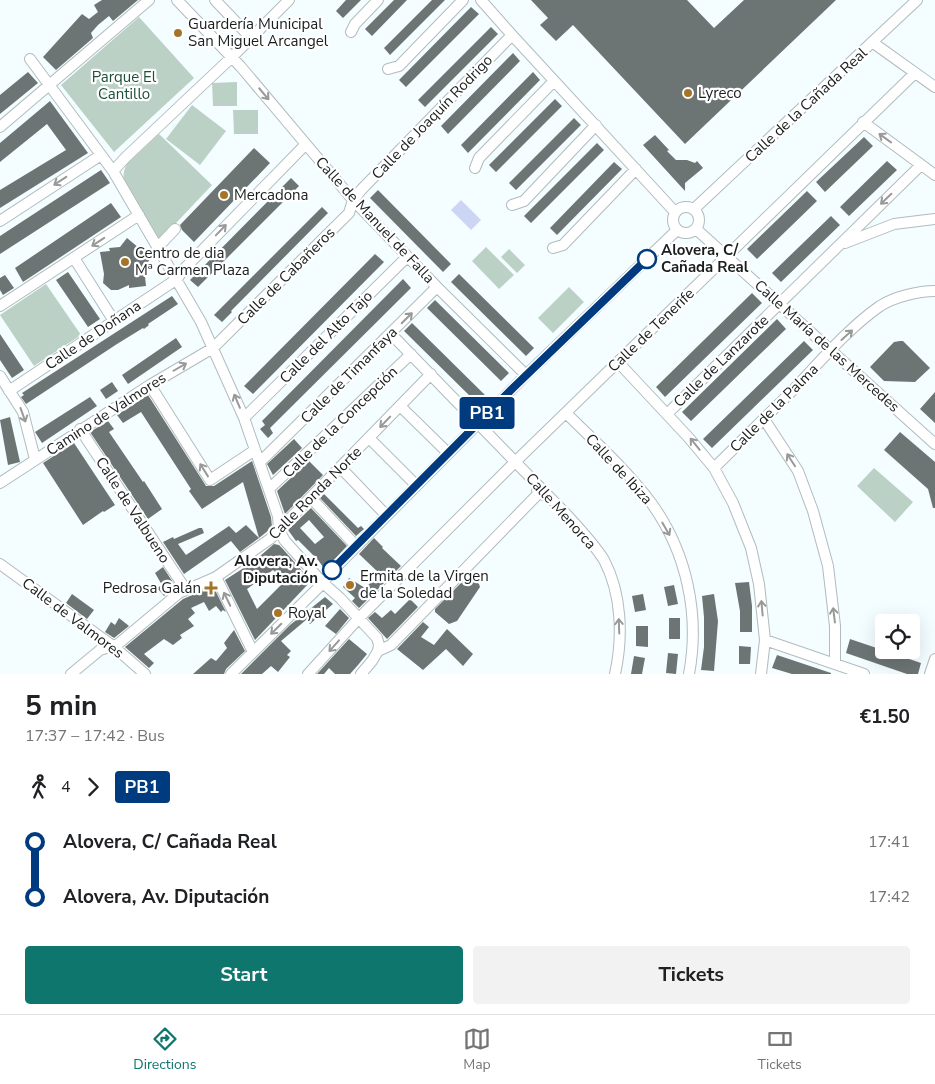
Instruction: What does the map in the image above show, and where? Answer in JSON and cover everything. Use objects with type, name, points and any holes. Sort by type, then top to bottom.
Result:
[{"type":"street","points":[[0,127],[149,0]]},
{"type":"street","name":"Calle de Manuel de Falla","points":[[177,0],[232,57],[353,200],[407,257],[526,375]]},
{"type":"street","points":[[215,0],[251,38]]},
{"type":"street","points":[[351,32],[355,24],[378,0]]},
{"type":"street","points":[[388,69],[399,66],[463,0]]},
{"type":"street","points":[[481,0],[675,212]]},
{"type":"street","name":"Calle de la Cañada Real","points":[[694,209],[917,0]]},
{"type":"street","points":[[113,171],[132,150],[232,57],[283,2]]},
{"type":"street","name":"Calle de Joaquín Rodrigo","points":[[353,200],[512,35]]},
{"type":"street","points":[[872,42],[935,87]]},
{"type":"street","points":[[30,60],[113,171],[202,322],[244,418],[278,516],[279,530],[285,541],[377,638],[378,652]]},
{"type":"street","name":"Calle de Tenerife","points":[[308,674],[359,618],[516,461],[915,73]]},
{"type":"street","points":[[475,168],[479,158],[554,81]]},
{"type":"street","points":[[863,122],[935,175]]},
{"type":"street","points":[[512,205],[524,201],[596,125]]},
{"type":"street","name":"Calle de Doñana","points":[[9,391],[177,279],[182,270],[306,144]]},
{"type":"street","points":[[285,148],[294,156]]},
{"type":"street","points":[[0,221],[101,155]]},
{"type":"street","name":"Calle de Lanzarote","points":[[667,414],[921,165]]},
{"type":"street","points":[[553,248],[563,245],[636,169]]},
{"type":"street","name":"Calle de Cabañeros","points":[[213,348],[349,213],[353,200]]},
{"type":"street","points":[[684,206],[694,209],[699,215],[700,222],[696,229],[687,234],[677,230],[673,225],[672,218],[675,212],[684,206]]},
{"type":"street","points":[[0,306],[139,215]]},
{"type":"street","name":"Calle de Lanzarote","points":[[839,245],[894,224],[935,220]]},
{"type":"street","points":[[158,247],[176,229]]},
{"type":"street","name":"Calle María de las Mercedes","points":[[696,229],[935,444]]},
{"type":"street","points":[[231,674],[323,583],[330,572],[478,422],[677,230]]},
{"type":"street","name":"Calle del Alto Tajo","points":[[244,418],[407,257]]},
{"type":"street","points":[[74,258],[114,321]]},
{"type":"street","name":"Calle de Timanfaya","points":[[260,462],[437,287]]},
{"type":"street","name":"Calle de la Palma","points":[[714,468],[831,350],[882,305],[904,296],[935,291]]},
{"type":"street","name":"Calle Menorca","points":[[391,334],[516,461],[540,490],[586,536],[601,556],[620,623],[620,654],[615,674]]},
{"type":"street","name":"Camino de Valmores","points":[[0,483],[150,384],[213,348]]},
{"type":"street","name":"Calle de la Concepción","points":[[269,489],[411,354]]},
{"type":"street","points":[[618,362],[714,468],[733,503],[751,548],[759,584],[765,640],[761,674]]},
{"type":"street","name":"Calle Ronda Norte","points":[[71,674],[100,650],[118,644],[179,593],[216,577],[242,560],[279,530],[431,374]]},
{"type":"street","points":[[0,376],[23,412],[35,459]]},
{"type":"street","points":[[150,384],[210,480],[256,450]]},
{"type":"street","points":[[400,406],[448,453]]},
{"type":"street","name":"Calle de Ibiza","points":[[566,413],[626,474],[652,504],[674,541],[687,580],[692,620],[692,659],[688,674]]},
{"type":"street","points":[[764,419],[798,471],[813,511],[828,566],[835,626],[835,664]]},
{"type":"street","name":"Calle de Valbueno","points":[[80,429],[186,590]]},
{"type":"street","points":[[369,438],[416,485]]},
{"type":"street","points":[[340,467],[386,515]]},
{"type":"street","points":[[361,674],[378,652],[391,644],[540,490]]},
{"type":"street","points":[[310,498],[356,546]]},
{"type":"street","name":"Calle de Valmores","points":[[0,564],[112,646],[145,674]]},
{"type":"street","points":[[216,577],[253,652]]},
{"type":"street","points":[[765,640],[864,674]]},
{"type":"street","points":[[930,674],[935,659]]},
{"type":"green space","name":"Parque El Cantillo","points":[[139,17],[194,78],[114,152],[61,85]]},
{"type":"green space","points":[[237,82],[237,106],[213,106],[212,83]]},
{"type":"green space","points":[[192,105],[226,131],[200,165],[166,139]]},
{"type":"green space","points":[[233,110],[258,110],[258,134],[234,134]]},
{"type":"green space","points":[[159,134],[212,185],[160,240],[126,185],[124,177],[125,168],[128,163]]},
{"type":"green space","points":[[486,247],[514,275],[499,289],[472,261]]},
{"type":"green space","points":[[509,249],[525,265],[517,273],[501,257]]},
{"type":"green space","points":[[46,284],[81,335],[34,366],[0,315]]},
{"type":"green space","points":[[569,287],[584,302],[553,333],[538,318]]},
{"type":"green space","points":[[874,468],[913,502],[895,522],[857,486]]},
{"type":"water","points":[[461,200],[481,220],[471,230],[451,210]]},
{"type":"building","points":[[102,0],[138,0],[113,21],[109,16],[98,25],[91,33],[93,38],[56,70],[43,57],[82,14],[89,19],[98,12],[94,5]]},
{"type":"building","points":[[346,0],[361,0],[343,18],[336,11]]},
{"type":"building","points":[[394,0],[407,0],[372,36],[365,29]]},
{"type":"building","points":[[432,0],[445,0],[390,55],[384,48]]},
{"type":"building","name":"Lyreco","points":[[531,0],[687,0],[714,28],[744,0],[836,0],[685,144],[573,25],[556,41],[540,25],[548,18]]},
{"type":"building","points":[[471,7],[479,14],[406,87],[399,80]]},
{"type":"building","points":[[491,27],[498,34],[425,107],[418,100]]},
{"type":"building","points":[[513,53],[520,61],[448,134],[441,126]]},
{"type":"building","points":[[28,72],[38,83],[0,114],[0,95]]},
{"type":"building","points":[[533,72],[540,80],[468,153],[461,145]]},
{"type":"building","points":[[555,99],[562,106],[496,172],[489,165]]},
{"type":"building","points":[[50,101],[88,153],[0,208],[0,190],[66,150],[47,124],[0,162],[0,143]]},
{"type":"building","points":[[574,118],[581,125],[516,190],[509,183]]},
{"type":"building","points":[[655,135],[676,160],[687,160],[695,163],[697,161],[703,168],[685,183],[685,191],[643,145]]},
{"type":"building","points":[[864,137],[873,146],[825,192],[816,182]]},
{"type":"building","points":[[597,143],[604,150],[531,223],[524,216]]},
{"type":"building","name":"Mercadona","points":[[254,148],[270,163],[194,242],[182,230],[180,225]]},
{"type":"building","points":[[887,161],[897,170],[849,216],[840,207]]},
{"type":"building","points":[[614,162],[622,169],[557,235],[550,228]]},
{"type":"building","points":[[101,170],[110,183],[0,254],[0,236]]},
{"type":"building","points":[[291,178],[299,186],[198,287],[190,280]]},
{"type":"building","points":[[378,190],[451,264],[443,272],[370,198]]},
{"type":"building","points":[[807,191],[817,201],[757,259],[747,249]]},
{"type":"building","points":[[111,203],[121,217],[23,282],[15,268]]},
{"type":"building","points":[[322,207],[328,213],[222,322],[214,315]]},
{"type":"building","points":[[831,216],[840,225],[781,282],[772,273]]},
{"type":"building","name":"Centro de dia Mª Carmen Plaza","points":[[127,238],[151,258],[144,267],[146,286],[129,288],[129,285],[118,290],[111,290],[103,283],[104,274],[100,252],[110,251],[109,248],[120,247]]},
{"type":"building","points":[[375,254],[384,262],[253,394],[244,386]]},
{"type":"building","points":[[68,272],[100,319],[88,327],[56,280]]},
{"type":"building","points":[[459,274],[534,348],[526,356],[451,282]]},
{"type":"building","points":[[5,275],[14,288],[3,295],[0,290],[0,278]]},
{"type":"building","points":[[403,279],[411,288],[270,428],[273,433],[268,438],[260,429],[265,425],[262,421]]},
{"type":"building","points":[[752,293],[762,303],[665,397],[656,387]]},
{"type":"building","points":[[172,296],[178,304],[148,324],[144,329],[117,344],[26,404],[21,397],[24,395],[22,393]]},
{"type":"building","points":[[435,300],[509,373],[501,381],[427,308]]},
{"type":"building","points":[[777,319],[786,329],[691,421],[682,412]]},
{"type":"building","points":[[412,323],[486,396],[478,404],[404,331]]},
{"type":"building","points":[[0,334],[24,370],[12,378],[0,360]]},
{"type":"building","points":[[176,338],[182,347],[128,384],[122,375]]},
{"type":"building","points":[[804,341],[813,350],[712,448],[703,439]]},
{"type":"building","points":[[903,341],[930,368],[915,382],[884,381],[870,367],[894,342]]},
{"type":"building","points":[[112,382],[118,391],[106,399],[100,390]]},
{"type":"building","points":[[935,392],[935,423],[920,409]]},
{"type":"building","points":[[148,395],[206,486],[214,486],[252,461],[271,517],[272,527],[269,530],[259,538],[243,482],[202,509],[141,412],[123,423],[117,415]]},
{"type":"building","points":[[90,397],[97,406],[42,443],[35,432]]},
{"type":"building","points":[[10,417],[20,462],[8,465],[0,420]]},
{"type":"building","points":[[108,421],[114,429],[109,432],[162,509],[148,519],[90,432]]},
{"type":"building","points":[[900,432],[935,462],[935,508],[933,508],[928,489],[884,450]]},
{"type":"building","points":[[294,439],[302,448],[273,475],[267,464]]},
{"type":"building","points":[[74,443],[115,505],[83,525],[43,463]]},
{"type":"building","points":[[309,461],[323,475],[285,514],[277,491]]},
{"type":"building","points":[[324,494],[358,528],[361,526],[364,529],[356,536],[320,498]]},
{"type":"building","points":[[311,508],[347,546],[332,562],[323,567],[298,540],[296,541],[288,530]],"holes":[[[309,520],[324,537],[315,544],[300,528]]]},
{"type":"building","points":[[246,525],[259,538],[240,552],[231,541],[184,574],[163,542],[202,528],[204,533],[178,544],[186,555],[229,526],[236,533]]},
{"type":"building","points":[[374,538],[401,566],[359,608],[352,601],[355,598],[343,587],[349,578],[365,588],[380,574],[359,554]]},
{"type":"building","points":[[274,544],[279,545],[311,581],[255,640],[225,580],[253,562]],"holes":[[[273,570],[285,581],[257,609],[247,589]]]},
{"type":"building","points":[[163,567],[176,587],[164,596],[157,588],[162,585],[155,573]]},
{"type":"building","points":[[468,576],[479,584],[480,587],[457,621],[449,624],[435,612],[435,609]]},
{"type":"building","points":[[749,582],[752,606],[752,632],[740,632],[740,611],[735,583]]},
{"type":"building","points":[[674,585],[678,604],[668,606],[664,587]]},
{"type":"building","points":[[213,586],[226,612],[223,610],[221,612],[216,606],[209,611],[204,602],[191,608],[195,613],[188,619],[194,626],[180,635],[182,638],[173,645],[164,639],[144,654],[154,663],[149,668],[125,647],[183,599]]},
{"type":"building","points":[[72,594],[94,610],[87,619],[66,603]]},
{"type":"building","points":[[643,594],[646,610],[635,612],[632,596]]},
{"type":"building","points":[[714,594],[718,621],[714,671],[701,670],[704,647],[702,596]]},
{"type":"building","points":[[325,597],[333,604],[310,624],[306,620],[281,641],[291,651],[287,655],[290,657],[278,672],[271,666],[262,674],[241,674],[290,625]]},
{"type":"building","points":[[410,599],[418,607],[387,639],[368,618],[375,612],[382,618],[391,610],[395,614]]},
{"type":"building","points":[[340,609],[349,618],[336,634],[325,626]]},
{"type":"building","points":[[119,618],[129,626],[114,638],[105,632],[111,622],[115,625]]},
{"type":"building","points":[[669,618],[680,618],[680,639],[669,639]]},
{"type":"building","points":[[423,622],[429,627],[421,637],[434,645],[447,629],[473,654],[463,666],[446,649],[423,670],[397,649]]},
{"type":"building","points":[[636,626],[648,626],[648,647],[636,646]]},
{"type":"building","points":[[234,630],[245,651],[226,669],[224,674],[193,674],[211,658],[216,661],[227,648],[224,643]]},
{"type":"building","points":[[349,639],[367,654],[350,674],[335,674],[329,668],[324,674],[317,674]]},
{"type":"building","points":[[850,639],[875,647],[875,659],[909,659],[921,663],[918,674],[907,674],[846,653]]},
{"type":"building","points":[[739,646],[751,647],[750,664],[739,664]]},
{"type":"building","points":[[668,653],[678,654],[676,674],[666,673]]},
{"type":"building","points":[[777,655],[831,674],[792,674],[772,668]]},
{"type":"building","points":[[634,656],[645,658],[642,674],[631,674]]},
{"type":"bus line","name":"PB1","points":[[332,570],[514,387],[647,259]]},
{"type":"place","name":"Guardería Municipal San Miguel Arcangel","points":[[178,33]]},
{"type":"place","name":"Lyreco","points":[[688,93]]},
{"type":"place","name":"Mercadona","points":[[224,195]]},
{"type":"place","name":"Alovera, C/ Cañada Real","points":[[647,259]]},
{"type":"place","name":"Centro de dia Mª Carmen Plaza","points":[[125,262]]},
{"type":"place","name":"Alovera, Av. Diputación","points":[[332,570]]},
{"type":"place","name":"Ermita de la Virgen de la Soledad","points":[[350,585]]},
{"type":"place","name":"Pedrosa Galán","points":[[211,588]]},
{"type":"place","name":"Royal","points":[[278,613]]}]
